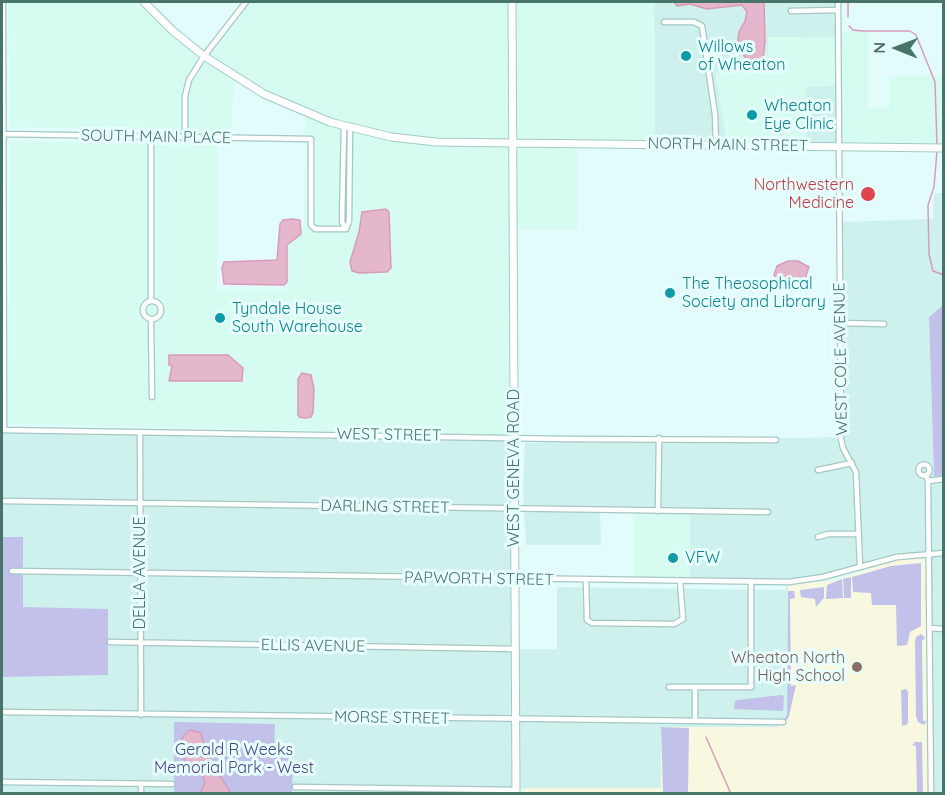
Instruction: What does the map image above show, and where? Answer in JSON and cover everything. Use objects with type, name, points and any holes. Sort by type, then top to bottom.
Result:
[{"type":"main road","name":"NORTH MAIN STREET","points":[[144,2],[173,31],[204,56],[264,94],[347,127],[406,139],[513,143],[943,148]]},
{"type":"main road","name":"WEST GENEVA ROAD","points":[[512,2],[516,792]]},
{"type":"street","points":[[3,2],[3,430]]},
{"type":"street","points":[[185,138],[186,87],[191,75],[246,2]]},
{"type":"street","name":"WEST COLE AVENUE","points":[[838,2],[841,439],[857,477],[857,534],[860,567]]},
{"type":"street","points":[[791,10],[838,10]]},
{"type":"street","points":[[664,22],[694,22],[702,26],[715,115],[716,144]]},
{"type":"street","name":"SOUTH MAIN PLACE","points":[[2,134],[311,139],[311,225],[315,229],[346,229],[342,222],[347,127]]},
{"type":"street","points":[[151,137],[151,301]]},
{"type":"street","points":[[151,301],[157,303],[161,310],[159,316],[151,319],[144,314],[143,308],[151,301]]},
{"type":"street","points":[[151,319],[152,397]]},
{"type":"street","points":[[840,323],[884,324]]},
{"type":"street","name":"WEST STREET","points":[[3,430],[776,440]]},
{"type":"street","name":"DELLA AVENUE","points":[[140,432],[141,714]]},
{"type":"street","points":[[658,438],[658,511]]},
{"type":"street","points":[[818,471],[852,463]]},
{"type":"street","points":[[926,475],[928,482],[931,794]]},
{"type":"street","points":[[928,482],[944,479]]},
{"type":"street","name":"DARLING STREET","points":[[2,501],[768,512]]},
{"type":"street","points":[[818,537],[828,534],[857,534]]},
{"type":"street","name":"PAPWORTH STREET","points":[[12,571],[751,582],[807,580],[897,557],[944,553]]},
{"type":"street","points":[[586,580],[588,620],[592,623],[674,624],[683,619],[680,581]]},
{"type":"street","points":[[669,687],[751,687],[751,582]]},
{"type":"street","points":[[930,628],[944,629]]},
{"type":"street","name":"ELLIS AVENUE","points":[[110,642],[515,649]]},
{"type":"street","points":[[695,687],[695,721]]},
{"type":"street","name":"MORSE STREET","points":[[2,712],[783,722]]},
{"type":"street","points":[[2,782],[172,784]]},
{"type":"street","points":[[141,784],[141,794]]},
{"type":"street","points":[[295,787],[516,792]]},
{"type":"shaded area","points":[[8,2],[143,2],[202,57],[188,80],[183,131],[10,127]]},
{"type":"shaded area","points":[[248,2],[510,2],[510,139],[413,138],[346,125],[303,110],[264,92],[206,57]]},
{"type":"shaded area","points":[[513,2],[654,2],[655,143],[514,139]]},
{"type":"shaded area","points":[[654,2],[836,2],[837,38],[768,37],[768,71],[727,145],[655,143]]},
{"type":"shaded area","points":[[674,2],[764,2],[763,59],[755,64],[747,60],[741,51],[738,40],[739,32],[747,12],[742,5],[707,9],[690,4],[677,6]]},
{"type":"shaded area","points":[[840,31],[868,31],[868,108],[889,108],[889,76],[943,76],[943,146],[841,145]]},
{"type":"shaded area","points":[[768,37],[837,38],[838,86],[806,87],[807,146],[727,145],[715,72],[767,71]]},
{"type":"shaded area","points":[[205,59],[238,80],[233,92],[231,137],[187,134],[187,94],[191,80]]},
{"type":"shaded area","points":[[806,86],[838,86],[838,146],[807,146]]},
{"type":"shaded area","points":[[305,114],[388,139],[509,146],[512,435],[8,424],[10,141],[217,145],[217,289],[288,289],[288,241],[304,229]]},
{"type":"shaded area","points":[[514,143],[577,145],[577,230],[513,230]]},
{"type":"shaded area","points":[[934,193],[943,193],[943,305],[929,317],[934,476],[944,476],[943,793],[933,793],[927,551],[898,554],[823,575],[787,580],[690,579],[690,512],[600,512],[601,545],[526,545],[523,490],[525,443],[842,437],[841,222],[933,219]]},
{"type":"shaded area","points":[[386,209],[389,212],[391,268],[387,272],[352,271],[350,262],[362,212]]},
{"type":"shaded area","points":[[283,220],[300,220],[301,234],[287,245],[287,282],[284,285],[224,284],[222,268],[224,262],[277,260],[280,224]]},
{"type":"shaded area","points":[[788,261],[798,261],[809,267],[805,279],[787,286],[779,282],[774,275],[777,266]]},
{"type":"shaded area","points":[[169,355],[228,355],[243,368],[242,381],[169,381],[172,366],[169,365]]},
{"type":"shaded area","points":[[302,373],[311,375],[314,389],[313,413],[311,417],[305,418],[299,417],[298,414],[298,379]]},
{"type":"shaded area","points":[[2,429],[510,440],[513,793],[2,794]]},
{"type":"shaded area","points":[[635,511],[690,512],[690,579],[635,579]]},
{"type":"shaded area","name":"Wheaton North High School","points":[[916,556],[925,562],[926,574],[928,793],[524,794],[524,788],[661,788],[661,727],[778,727],[787,715],[788,585],[834,581]]},
{"type":"shaded area","points":[[788,585],[787,715],[778,727],[662,727],[661,788],[519,789],[518,649],[557,649],[557,587],[785,590]]},
{"type":"shaded area","points":[[190,730],[201,733],[207,757],[231,793],[200,793],[205,783],[204,778],[181,755],[181,741]]},
{"type":"green space","points":[[943,305],[943,476],[934,476],[929,317]]},
{"type":"green space","points":[[2,537],[23,537],[23,607],[108,609],[108,675],[2,677]]},
{"type":"green space","points":[[921,563],[921,626],[910,632],[907,645],[897,646],[896,605],[872,605],[871,593],[853,592],[852,577],[891,566]]},
{"type":"green space","points":[[851,577],[851,598],[844,598],[843,579]]},
{"type":"green space","points":[[842,579],[843,598],[826,599],[827,585]]},
{"type":"green space","points":[[824,587],[824,598],[816,607],[815,599],[801,597],[800,590]]},
{"type":"green space","points":[[788,591],[794,591],[795,598],[790,599],[791,686],[796,685],[787,720],[784,719],[787,715]]},
{"type":"green space","points":[[921,634],[925,638],[922,641],[923,721],[927,721],[924,725],[918,722],[916,716],[915,642],[916,637]]},
{"type":"green space","points":[[906,689],[908,692],[908,723],[902,726],[901,690]]},
{"type":"green space","points":[[784,696],[783,711],[734,709],[735,701],[738,700]]},
{"type":"green space","name":"Gerald R Weeks Memorial Park - West","points":[[174,722],[275,724],[274,753],[293,753],[292,793],[174,793]]},
{"type":"green space","points":[[661,727],[689,728],[688,793],[663,793]]},
{"type":"green space","points":[[915,742],[922,742],[923,793],[917,793],[916,746],[912,745]]},
{"type":"waterway","points":[[848,2],[848,17]]},
{"type":"waterway","points":[[849,26],[853,30],[910,31],[916,35],[935,82],[937,146]]},
{"type":"waterway","points":[[937,151],[934,187],[928,205],[929,254],[933,271],[944,275]]},
{"type":"waterway","points":[[706,737],[731,794]]},
{"type":"place","name":"Willows of Wheaton","points":[[686,56]]},
{"type":"place","name":"Wheaton Eye Clinic","points":[[752,115]]},
{"type":"place","name":"Northwestern Medicine","points":[[868,194]]},
{"type":"place","name":"The Theosophical Society and Library","points":[[670,293]]},
{"type":"place","name":"Tyndale House South Warehouse","points":[[220,318]]},
{"type":"place","name":"VFW","points":[[673,558]]},
{"type":"place","name":"Wheaton North High School","points":[[857,667]]}]
